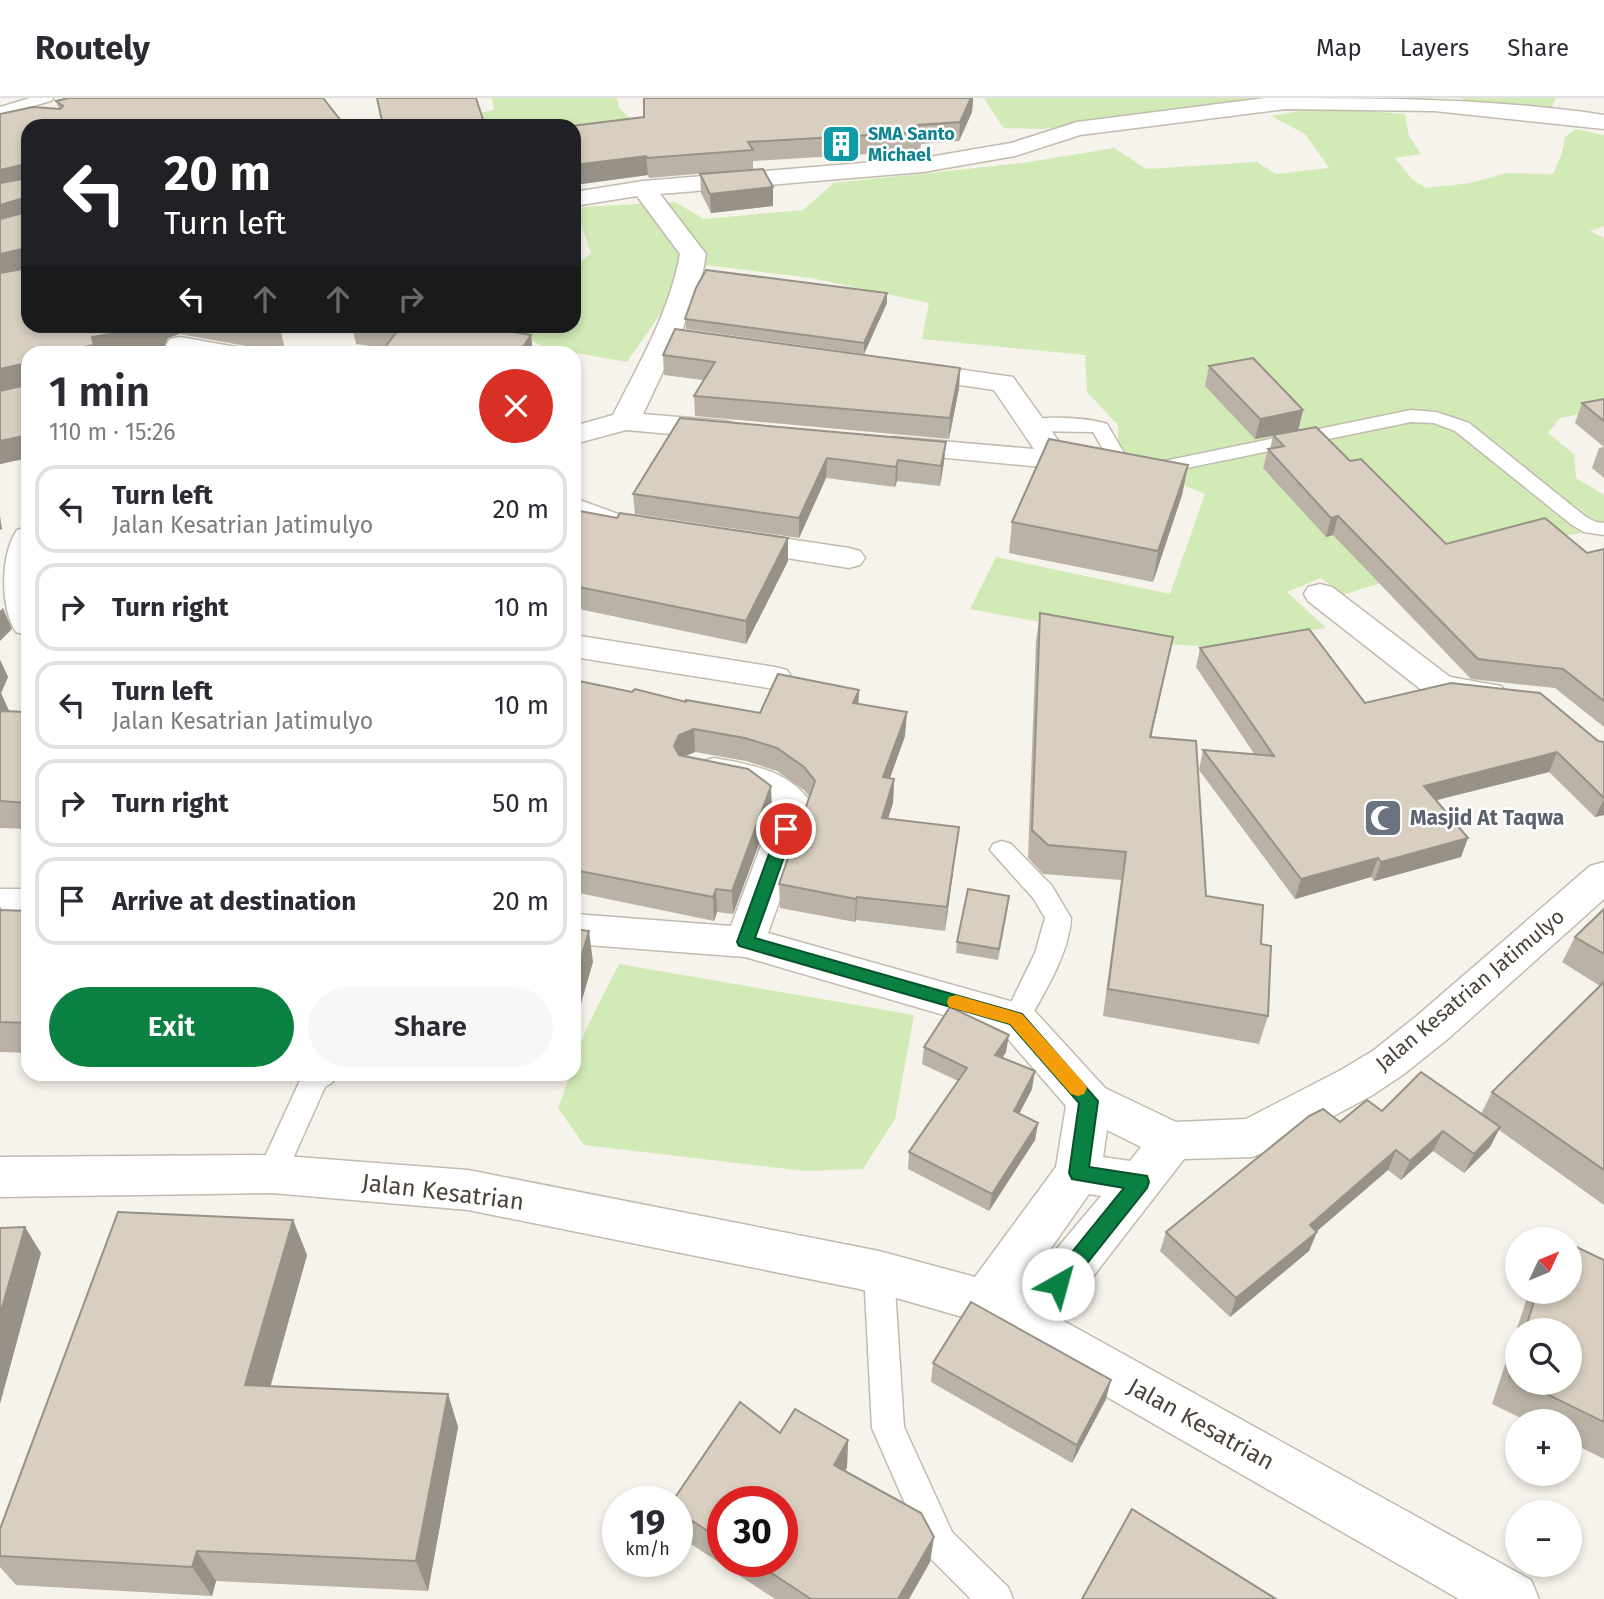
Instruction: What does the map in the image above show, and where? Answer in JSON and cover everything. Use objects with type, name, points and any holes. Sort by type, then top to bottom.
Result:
[{"type":"street","points":[[581,198],[643,188],[923,165],[1015,149],[1077,129],[1286,102],[1345,100],[1434,104],[1604,122]]},
{"type":"street","points":[[625,421],[666,337],[690,271],[693,254],[643,188]]},
{"type":"street","points":[[179,346],[195,333]]},
{"type":"street","points":[[666,337],[754,349]]},
{"type":"street","points":[[873,444],[1025,458],[1041,458],[1049,455],[1050,450],[1003,383],[877,365]]},
{"type":"street","points":[[581,433],[625,421],[749,432]]},
{"type":"street","points":[[581,509],[615,523],[670,531]]},
{"type":"street","points":[[712,537],[849,558]]},
{"type":"street","points":[[17,609],[21,568]]},
{"type":"street","points":[[1320,594],[1440,687],[1522,696]]},
{"type":"street","points":[[581,647],[775,678]]},
{"type":"street","points":[[696,768],[762,779],[785,793],[794,806],[745,942]]},
{"type":"street","name":"Jalan Kesatrian Jatimulyo","points":[[1016,1019],[1089,1101],[1172,1141],[1252,1138],[1356,1083],[1389,1062],[1434,1026],[1604,876]]},
{"type":"street","points":[[0,904],[21,904]]},
{"type":"street","points":[[581,930],[745,942],[1016,1019]]},
{"type":"street","points":[[985,1302],[1078,1173],[1089,1101]]},
{"type":"street","points":[[1026,1325],[1172,1141]]},
{"type":"street","points":[[1078,1173],[1140,1182]]},
{"type":"street","name":"Jalan Kesatrian","points":[[0,1177],[272,1174],[468,1190],[879,1272],[985,1302],[1512,1599]]},
{"type":"lane","points":[[0,113],[46,98]]},
{"type":"lane","points":[[0,113],[35,117]]},
{"type":"lane","points":[[1030,425],[1089,424],[1100,428],[1124,469],[1133,473],[1411,416],[1436,418],[1462,427],[1579,521],[1591,528],[1604,529]]},
{"type":"lane","points":[[1002,850],[1049,902],[1058,917],[1057,927],[1040,971],[1016,1019]]},
{"type":"lane","points":[[272,1174],[313,1081]]},
{"type":"lane","points":[[879,1272],[888,1428],[940,1544],[996,1599]]},
{"type":"green space","points":[[492,98],[617,98],[619,108],[645,132],[581,127],[581,119],[455,119],[494,110]]},
{"type":"green space","points":[[984,98],[1277,98],[1043,129],[1003,128]]},
{"type":"green space","points":[[1461,98],[1556,98],[1551,109]]},
{"type":"green space","points":[[1323,107],[1405,114],[1409,136],[1421,154],[1395,158],[1412,179],[1426,188],[1471,183],[1506,173],[1553,174],[1565,137],[1575,129],[1604,135],[1604,226],[1590,231],[1604,238],[1604,409],[1560,418],[1548,433],[1574,454],[1576,478],[1604,495],[1604,529],[1472,557],[1343,595],[1321,578],[1287,592],[1326,628],[1209,647],[1152,643],[970,609],[996,557],[1170,594],[1205,494],[1171,480],[1118,464],[1118,425],[1087,392],[1085,355],[922,339],[929,303],[811,278],[695,264],[627,362],[581,354],[581,346],[541,346],[519,333],[581,333],[581,261],[591,253],[581,224],[582,207],[675,202],[704,219],[803,210],[834,183],[1023,163],[1114,148],[1146,169],[1257,162],[1276,174],[1329,168],[1305,134],[1271,116]]},
{"type":"green space","points":[[619,964],[914,1015],[895,1119],[863,1169],[805,1171],[584,1145],[558,1108],[568,1081],[581,1081],[581,1043]]},
{"type":"building","points":[[69,98],[323,98],[340,119],[21,119],[21,165],[0,170],[0,114],[33,107],[60,109],[63,106],[56,101]]},
{"type":"building","points":[[377,98],[476,98],[483,119],[382,119]]},
{"type":"building","points":[[644,98],[971,98],[960,122],[918,125],[921,132],[748,142],[753,150],[646,156],[581,164],[581,125],[644,117]]},
{"type":"building","points":[[763,169],[773,187],[710,194],[700,174]]},
{"type":"building","points":[[21,179],[21,200],[0,205],[0,183]]},
{"type":"building","points":[[21,214],[21,249],[0,254],[0,219]]},
{"type":"building","points":[[21,269],[21,333],[116,333],[92,337],[94,345],[89,346],[21,346],[21,364],[0,369],[0,273]]},
{"type":"building","points":[[706,270],[887,293],[864,343],[685,319],[696,288]]},
{"type":"building","points":[[675,329],[960,368],[950,418],[694,396],[715,362],[663,355]]},
{"type":"building","points":[[396,333],[531,335],[523,346],[386,346]]},
{"type":"building","points":[[1253,358],[1303,410],[1260,419],[1209,366]]},
{"type":"building","points":[[21,386],[21,436],[0,441],[0,391]]},
{"type":"building","points":[[1604,399],[1604,421],[1582,403]]},
{"type":"building","points":[[680,418],[946,442],[941,466],[898,460],[896,467],[827,458],[799,518],[633,494]]},
{"type":"building","points":[[1316,427],[1350,461],[1361,459],[1446,544],[1545,518],[1587,553],[1604,549],[1604,701],[1563,669],[1478,659],[1338,516],[1331,518],[1268,449],[1284,446],[1273,435]]},
{"type":"building","points":[[1049,439],[1188,465],[1158,551],[1012,522]]},
{"type":"building","points":[[581,511],[617,518],[620,513],[788,538],[746,621],[581,587]]},
{"type":"building","points":[[1040,613],[1173,637],[1150,737],[1196,741],[1206,896],[1263,905],[1261,944],[1271,946],[1268,1016],[1108,989],[1126,852],[1048,845],[1032,830]]},
{"type":"building","points":[[1309,629],[1365,703],[1451,683],[1540,693],[1598,741],[1604,742],[1604,798],[1557,752],[1424,786],[1468,838],[1381,862],[1378,858],[1301,879],[1203,750],[1274,756],[1200,648]]},
{"type":"building","points":[[778,674],[859,690],[853,703],[907,712],[883,777],[894,779],[882,818],[959,827],[947,907],[856,899],[779,884],[815,781],[804,767],[777,748],[745,738],[694,729],[679,735],[674,746],[679,755],[748,769],[771,786],[732,891],[716,889],[713,897],[581,871],[581,681],[760,713]]},
{"type":"building","points":[[0,711],[21,712],[21,802],[0,801]]},
{"type":"building","points":[[968,889],[1009,896],[999,949],[957,942]]},
{"type":"building","points":[[1604,909],[1604,954],[1575,937]]},
{"type":"building","points":[[0,910],[21,911],[21,1023],[0,1022]]},
{"type":"building","points":[[581,930],[589,931],[581,958]]},
{"type":"building","points":[[1604,982],[1604,1170],[1492,1092]]},
{"type":"building","points":[[950,1007],[1009,1035],[995,1055],[1035,1071],[1014,1111],[1038,1123],[992,1194],[909,1152],[967,1068],[924,1047]]},
{"type":"building","points":[[1421,1072],[1500,1127],[1474,1154],[1443,1131],[1410,1161],[1396,1150],[1310,1225],[1317,1232],[1236,1298],[1166,1232],[1309,1116],[1323,1109],[1340,1122],[1367,1100],[1382,1111]]},
{"type":"building","points":[[118,1212],[293,1220],[245,1385],[448,1394],[416,1561],[197,1551],[192,1567],[0,1556],[0,1529]]},
{"type":"building","points":[[25,1227],[0,1315],[0,1228]]},
{"type":"building","points":[[1582,1250],[1604,1260],[1604,1422],[1549,1395],[1582,1395],[1582,1318],[1529,1318],[1533,1304],[1582,1304]]},
{"type":"building","points":[[971,1302],[1111,1380],[1077,1445],[933,1363]]},
{"type":"building","points":[[740,1402],[780,1433],[795,1409],[848,1440],[834,1465],[921,1513],[934,1537],[898,1599],[811,1599],[777,1577],[798,1577],[798,1486],[707,1486],[707,1531],[693,1521],[693,1486],[683,1486]]},
{"type":"building","points":[[1132,1509],[1276,1599],[1082,1599]]},
{"type":"slow traffic","points":[[956,1002],[1016,1019],[1078,1088]]},
{"type":"place","name":"SMA Santo Michael","points":[[841,144]]},
{"type":"place","name":"Masjid At Taqwa","points":[[1383,818]]},
{"type":"route","points":[[786,829],[745,942],[1016,1019],[1089,1101],[1078,1173],[1140,1182],[1058,1284]]}]
